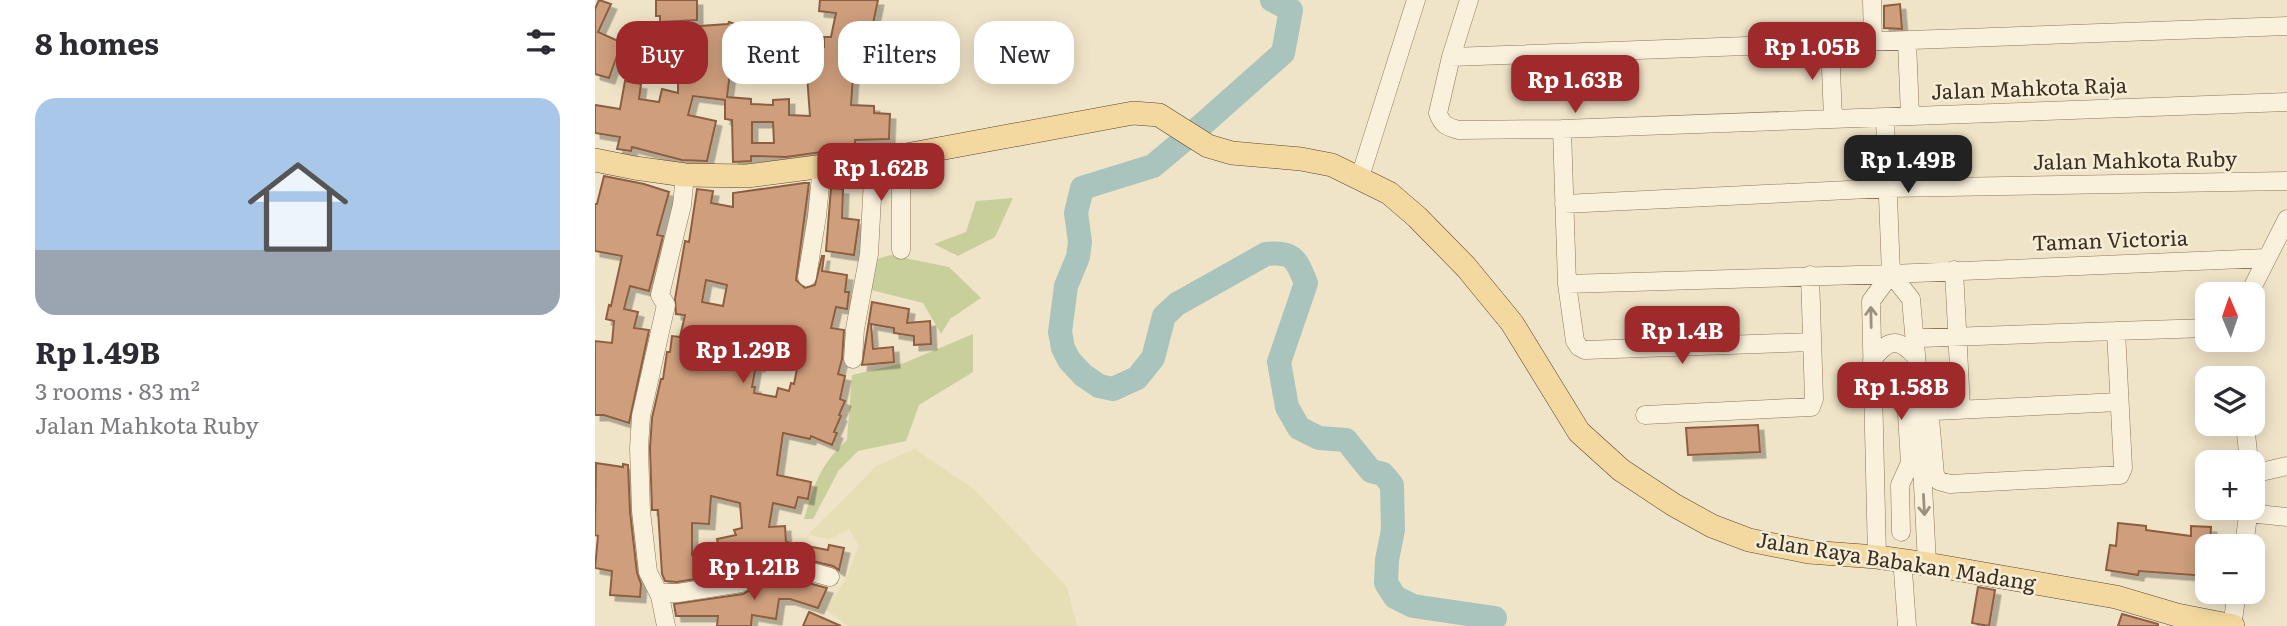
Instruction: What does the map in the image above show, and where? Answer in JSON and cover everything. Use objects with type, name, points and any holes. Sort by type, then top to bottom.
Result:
[{"type":"main road","name":"Jalan Raya Babakan Madang","points":[[901,156],[1133,113],[1159,115],[1208,146],[1232,153],[1301,159],[1332,165],[1389,194],[1417,217],[1466,267],[1512,323],[1579,432],[1621,470],[1712,526],[1749,540],[1809,552],[1927,564],[2116,597],[2181,621],[2225,625]]},
{"type":"main road","points":[[595,160],[685,175],[747,176],[901,156]]},
{"type":"street","points":[[1360,177],[1416,0]]},
{"type":"street","points":[[1469,0],[1451,58],[1439,113],[1441,121],[1448,127],[1459,130],[1562,129],[1567,284],[1575,341],[1579,348],[1585,350],[1812,342]]},
{"type":"street","points":[[1872,0],[1873,42]]},
{"type":"street","points":[[1451,58],[2287,26]]},
{"type":"street","points":[[1907,41],[1910,116]]},
{"type":"street","points":[[1830,44],[1833,119]]},
{"type":"street","name":"Jalan Mahkota Raja","points":[[1562,129],[2287,102]]},
{"type":"street","points":[[1885,119],[1891,274],[1911,299],[1927,564]]},
{"type":"street","points":[[901,156],[901,250]]},
{"type":"street","points":[[853,359],[855,329],[869,254],[874,160]]},
{"type":"street","points":[[807,277],[822,166]]},
{"type":"street","points":[[666,626],[659,593],[649,576],[641,511],[639,426],[666,305],[660,295],[682,205],[685,175]]},
{"type":"street","name":"Jalan Mahkota Ruby","points":[[1564,204],[1889,188],[2287,181]]},
{"type":"street","points":[[2255,282],[2287,219]]},
{"type":"street","name":"Taman Victoria","points":[[1567,284],[2267,258]]},
{"type":"street","points":[[1954,270],[1961,408]]},
{"type":"street","points":[[1877,557],[1871,301],[1891,274]]},
{"type":"street","points":[[1645,415],[1811,407],[1814,399],[1810,275]]},
{"type":"street","points":[[1921,338],[2195,328]]},
{"type":"street","points":[[2116,331],[2123,468],[2120,475],[1944,483],[1935,475],[1930,418],[1939,410],[2119,402]]},
{"type":"street","points":[[1872,365],[1882,347],[1894,343],[1906,346],[1916,361]]},
{"type":"street","points":[[1901,532],[1900,485],[1910,463],[1905,382],[1916,361]]},
{"type":"street","points":[[1872,365],[1880,381],[1885,462],[1900,485]]},
{"type":"street","points":[[2265,471],[2287,466]]},
{"type":"street","points":[[2265,513],[2287,517]]},
{"type":"street","points":[[659,593],[678,593],[741,583],[782,564],[829,577]]},
{"type":"street","points":[[1903,571],[1907,626]]},
{"type":"street","points":[[2225,625],[2233,604]]},
{"type":"shaded area","points":[[915,449],[974,489],[1067,587],[1077,626],[848,626],[825,609],[845,581],[859,546],[849,529],[830,539],[808,535],[876,466]]},
{"type":"green space","points":[[1013,198],[995,237],[958,256],[934,244],[966,232],[976,201]]},
{"type":"green space","points":[[890,255],[949,267],[981,298],[950,319],[941,334],[923,303],[871,290],[874,260]]},
{"type":"green space","points":[[973,334],[973,372],[919,405],[906,441],[858,451],[839,470],[813,519],[804,519],[819,476],[830,458],[847,440],[852,375],[904,363]]},
{"type":"building","points":[[599,0],[611,4],[598,32],[616,40],[616,59],[609,78],[595,74],[595,9]]},
{"type":"building","points":[[656,0],[697,0],[697,20],[660,21],[660,16],[656,16]]},
{"type":"building","points":[[820,0],[878,0],[874,21],[838,21],[838,84],[852,84],[851,105],[874,106],[874,113],[890,114],[889,139],[855,140],[855,148],[829,149],[786,157],[751,156],[751,161],[733,162],[732,120],[725,119],[725,100],[693,96],[688,115],[716,121],[707,161],[682,160],[632,147],[631,151],[617,149],[620,137],[595,133],[595,105],[620,109],[624,84],[641,84],[639,99],[659,102],[662,89],[678,93],[678,84],[708,84],[708,25],[722,24],[722,84],[729,84],[727,97],[751,99],[751,104],[773,105],[773,100],[789,99],[789,115],[810,116],[808,84],[824,84],[824,37],[831,37],[836,13],[819,11]],"holes":[[[752,122],[773,122],[774,143],[752,143]]]},
{"type":"building","points":[[1900,4],[1902,29],[1884,28],[1884,6]]},
{"type":"building","points":[[604,176],[669,192],[657,235],[663,236],[649,291],[630,286],[624,309],[638,312],[634,328],[649,330],[629,423],[595,415],[595,341],[612,343],[614,321],[606,319],[622,256],[595,251],[595,204]]},
{"type":"building","points":[[809,183],[796,280],[805,288],[815,285],[822,256],[822,271],[847,275],[847,309],[836,307],[831,328],[844,330],[838,374],[845,376],[840,399],[845,401],[834,432],[837,433],[832,445],[811,436],[810,439],[783,433],[777,475],[811,482],[808,499],[798,497],[795,508],[773,503],[769,527],[785,526],[786,542],[828,550],[829,545],[844,548],[839,570],[833,566],[779,553],[758,560],[737,572],[677,582],[665,581],[662,574],[658,510],[652,510],[652,418],[672,336],[680,337],[685,315],[676,314],[675,299],[685,241],[689,242],[697,189],[713,191],[711,203],[733,207],[733,193]],"holes":[[[706,280],[727,285],[723,306],[702,302]],[[765,352],[799,359],[794,384],[791,383],[789,391],[778,388],[776,397],[754,393],[755,387],[752,387],[756,365],[759,366],[761,356],[764,356]],[[711,496],[740,503],[742,528],[734,530],[736,535],[717,539],[719,548],[692,555],[692,523],[709,524]]]},
{"type":"building","points":[[831,188],[843,189],[842,218],[859,220],[854,255],[826,251]]},
{"type":"building","points":[[872,302],[909,309],[907,323],[930,321],[931,344],[914,345],[914,336],[894,333],[894,328],[871,324],[873,349],[893,347],[894,362],[862,365]]},
{"type":"building","points":[[1758,425],[1760,452],[1688,455],[1686,428]]},
{"type":"building","points":[[596,463],[623,467],[623,464],[628,465],[630,512],[637,573],[641,584],[640,597],[610,595],[612,571],[595,568],[598,536],[595,535]]},
{"type":"building","points":[[2118,523],[2191,536],[2191,526],[2211,527],[2211,534],[2195,534],[2195,575],[2139,571],[2138,575],[2106,570],[2110,545],[2116,546]]},
{"type":"building","points":[[782,576],[827,588],[818,608],[790,599],[779,599],[776,619],[752,615],[751,626],[717,626],[718,616],[676,616],[674,604],[743,594]]},
{"type":"building","points":[[1978,587],[1995,590],[1989,626],[1972,623]]},
{"type":"building","points":[[809,612],[841,626],[803,626]]},
{"type":"building","points":[[2122,614],[2158,624],[2158,626],[2118,626]]},
{"type":"waterway","points":[[1272,0],[1291,10],[1283,53],[1153,166],[1082,188],[1076,213],[1080,242],[1078,257],[1066,286],[1060,332],[1063,348],[1069,360],[1083,375],[1099,386],[1113,389],[1137,378],[1153,358],[1164,316],[1177,304],[1266,254],[1283,254],[1293,258],[1306,283],[1279,362],[1287,407],[1299,428],[1319,438],[1346,440],[1371,471],[1383,474],[1392,485],[1393,530],[1386,583],[1395,597],[1413,606],[1495,618]]}]
